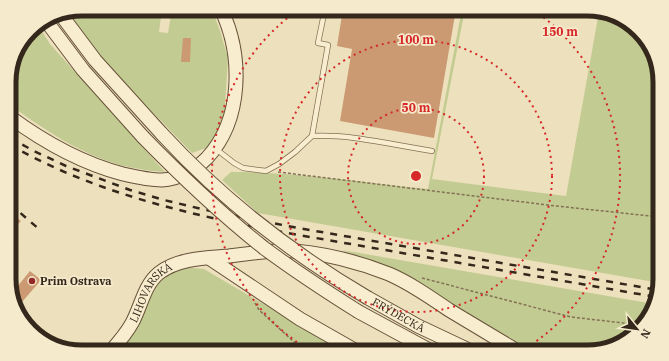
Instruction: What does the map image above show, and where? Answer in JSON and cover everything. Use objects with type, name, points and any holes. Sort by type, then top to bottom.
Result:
[{"type":"main road","points":[[16,121],[50,143],[79,158],[117,172],[148,179],[170,179],[184,175],[198,166],[215,148],[223,134],[231,114],[236,80],[230,29],[225,16]]},
{"type":"main road","name":"FRÝDECKÁ","points":[[64,19],[95,60],[162,134],[204,177],[270,234],[307,260],[368,298],[418,326],[458,345]]},
{"type":"main road","name":"FRÝDECKÁ","points":[[49,25],[83,70],[143,138],[193,187],[262,246],[309,280],[359,312],[420,345]]},
{"type":"main road","name":"LIHOVARSKÁ","points":[[116,345],[130,327],[147,289],[155,276],[166,268],[176,264],[209,258],[293,251],[319,254],[342,259],[389,274],[416,288],[508,345]]},
{"type":"main road","points":[[209,258],[300,319],[346,345]]},
{"type":"lane","points":[[215,148],[234,164],[243,168],[266,170],[279,164],[295,152],[312,136],[328,45],[318,43],[324,16]]},
{"type":"lane","points":[[312,136],[344,136],[432,151]]},
{"type":"path","points":[[266,170],[556,206],[653,216]]},
{"type":"path","points":[[419,278],[571,316],[617,322]]},
{"type":"path","points":[[256,303],[259,310],[297,345]]},
{"type":"green space","points":[[161,16],[159,32],[168,33],[171,16],[215,16],[228,58],[224,121],[211,146],[192,153],[111,69],[71,17]]},
{"type":"green space","points":[[461,16],[464,16],[432,179],[566,196],[598,17],[608,19],[624,27],[631,32],[644,49],[651,65],[653,82],[653,282],[258,213],[222,180],[231,172],[256,172],[330,178],[428,189]]},
{"type":"green space","points":[[41,30],[50,44],[165,172],[146,170],[105,160],[72,145],[40,126],[16,109],[16,77],[18,65],[23,53],[30,42]]},
{"type":"green space","points":[[342,250],[648,303],[646,309],[617,309],[617,338],[608,342],[592,345],[518,345],[403,277],[368,260]]},
{"type":"green space","points":[[182,267],[204,269],[334,345],[122,345],[162,278]]},
{"type":"building","points":[[342,16],[455,16],[434,138],[340,121],[352,49],[337,46]]},
{"type":"building","points":[[183,38],[191,38],[190,62],[181,62]]},
{"type":"building","points":[[16,217],[21,221],[16,226]]},
{"type":"building","points":[[30,271],[41,280],[22,302],[18,296],[17,287]]},
{"type":"railway","points":[[16,141],[66,166],[130,190],[206,210],[298,228],[652,289]]},
{"type":"railway","points":[[16,148],[51,166],[94,184],[137,198],[226,221],[651,296]]},
{"type":"railway","points":[[16,209],[40,230]]},
{"type":"place","name":"Prim Ostrava","points":[[32,281]]}]
